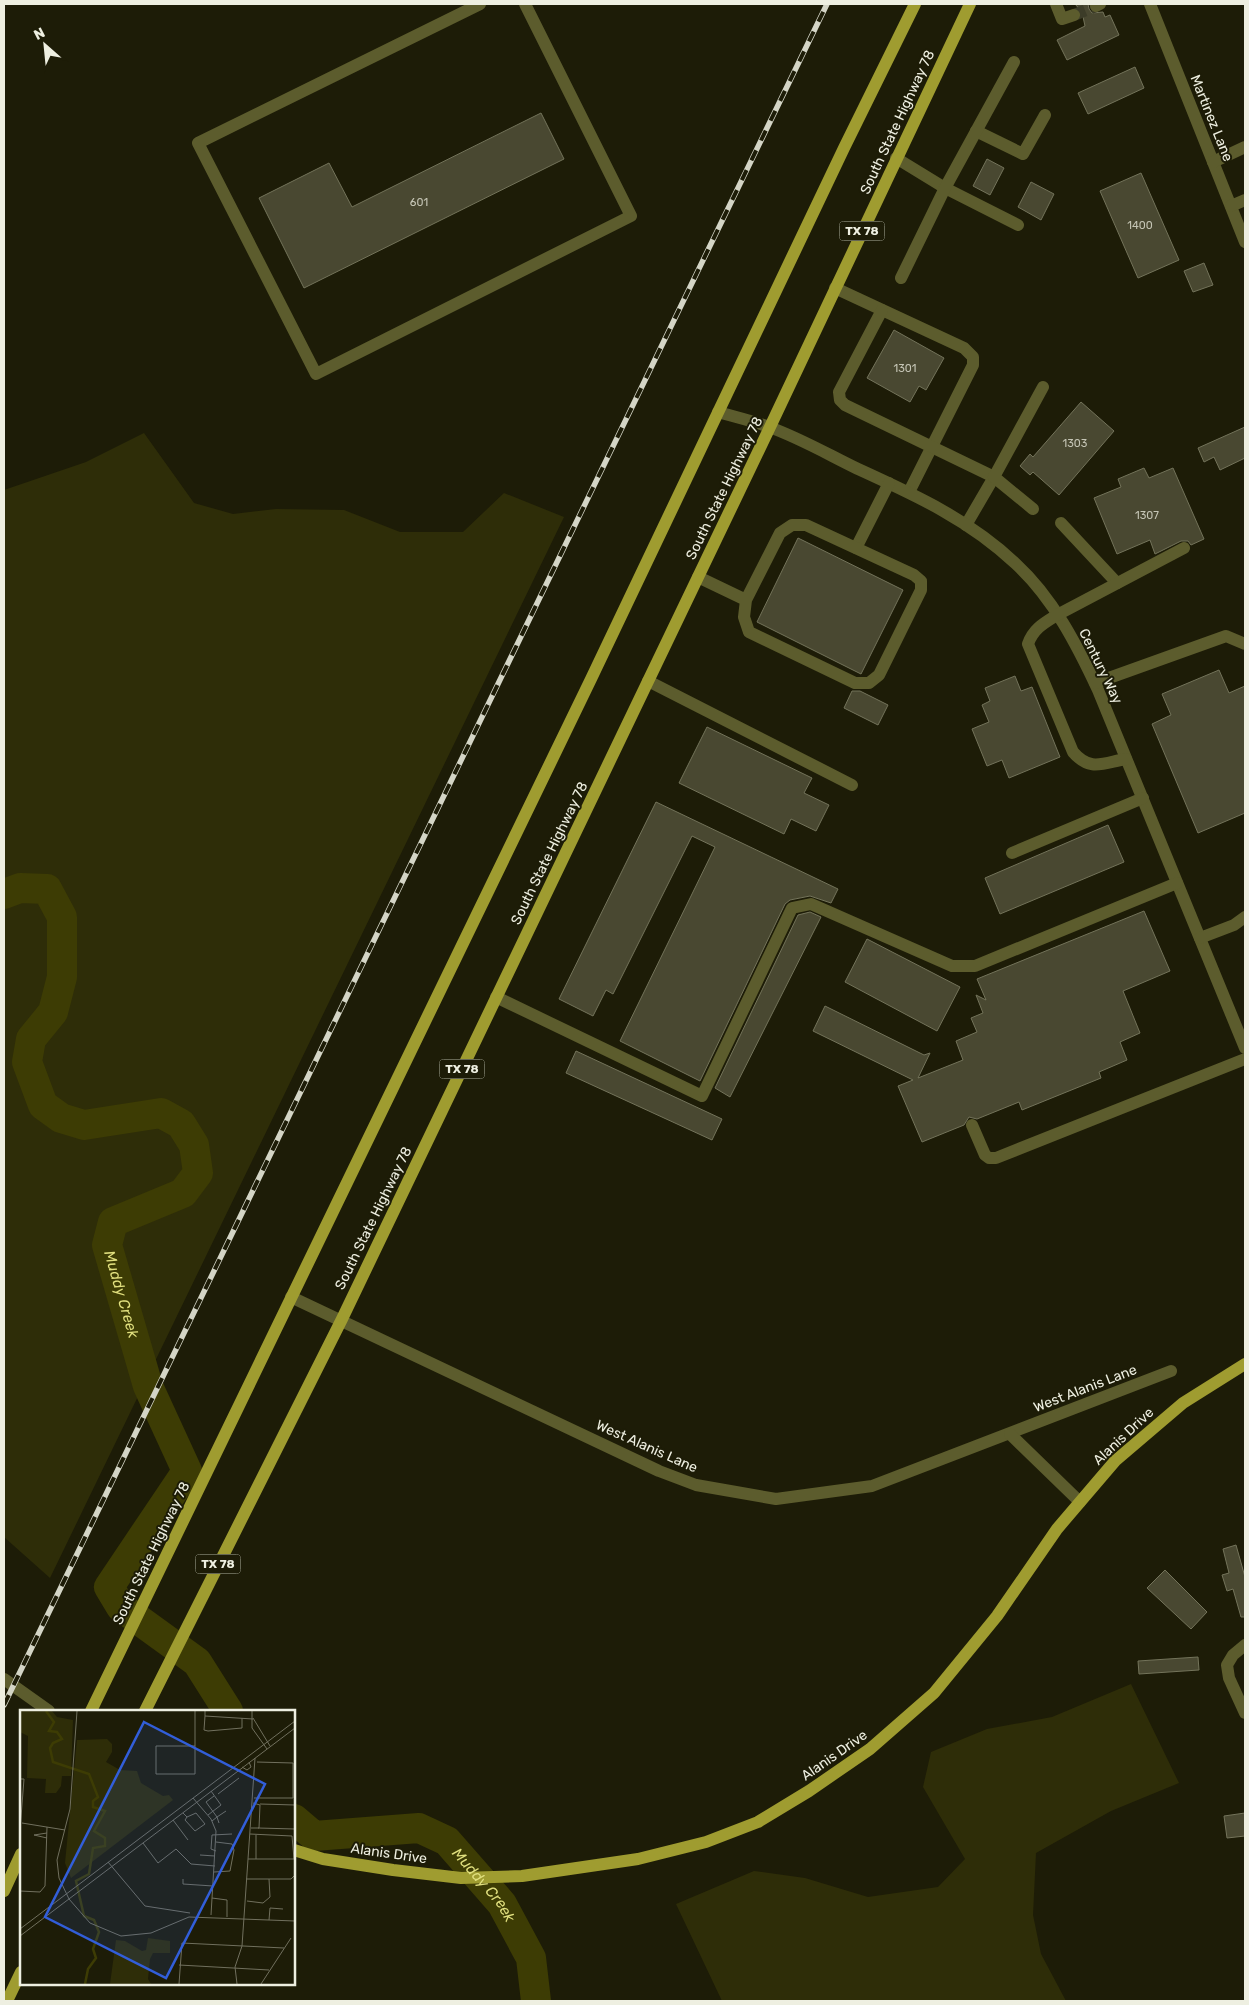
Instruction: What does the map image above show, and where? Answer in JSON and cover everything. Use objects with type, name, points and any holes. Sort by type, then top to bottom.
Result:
[{"type":"main road","name":"South State Highway 78","points":[[91,1710],[587,688],[844,148],[915,4]]},
{"type":"main road","name":"South State Highway 78","points":[[146,1710],[342,1319],[770,427],[970,4]]},
{"type":"main road","name":"Alanis Drive","points":[[295,1850],[332,1860],[461,1878],[522,1876],[638,1860],[706,1842],[758,1822],[809,1791],[870,1749],[934,1694],[997,1616],[1057,1529],[1115,1461],[1183,1403],[1245,1364]]},
{"type":"main road","points":[[4,1891],[20,1856]]},
{"type":"main road","points":[[8,2001],[20,1974]]},
{"type":"street","points":[[480,4],[198,143],[316,374],[631,216],[525,4]]},
{"type":"street","points":[[1056,4],[1062,19],[1074,15]]},
{"type":"street","name":"Martinez Lane","points":[[1150,4],[1245,242]]},
{"type":"street","points":[[901,278],[945,188],[1014,62]]},
{"type":"street","points":[[976,132],[1023,154],[1046,115]]},
{"type":"street","points":[[1213,162],[1245,147]]},
{"type":"street","points":[[896,158],[945,188],[1018,225]]},
{"type":"street","points":[[1231,206],[1245,200]]},
{"type":"street","points":[[835,288],[964,348],[973,357],[973,365],[909,492]]},
{"type":"street","points":[[882,310],[839,392],[840,400],[846,405],[994,477],[1033,510]]},
{"type":"street","points":[[966,525],[1043,387]]},
{"type":"street","name":"Century Way","points":[[718,412],[770,427],[909,492],[966,525],[1017,564],[1074,639],[1095,683],[1245,1048]]},
{"type":"street","points":[[856,548],[889,483]]},
{"type":"street","points":[[1061,523],[1117,583]]},
{"type":"street","points":[[792,525],[806,525],[914,575],[920,581],[921,590],[879,675],[869,683],[855,684],[749,632],[744,617],[746,600],[780,533],[792,525]]},
{"type":"street","points":[[1126,759],[1092,765],[1082,762],[1073,752],[1028,644],[1031,635],[1038,627],[1057,615],[1184,548]]},
{"type":"street","points":[[698,577],[746,600]]},
{"type":"street","points":[[1095,683],[1226,636],[1245,644]]},
{"type":"street","points":[[648,682],[852,785]]},
{"type":"street","points":[[1012,853],[1143,798]]},
{"type":"street","points":[[496,997],[702,1096],[792,908],[811,904],[952,966],[975,966],[1177,883]]},
{"type":"street","points":[[1200,938],[1234,925],[1245,917]]},
{"type":"street","points":[[972,1125],[985,1155],[989,1158],[996,1158],[1245,1060]]},
{"type":"street","name":"West Alanis Lane","points":[[291,1297],[342,1319],[659,1471],[696,1485],[776,1499],[872,1486],[1171,1371]]},
{"type":"street","points":[[1010,1434],[1080,1502]]},
{"type":"street","points":[[1245,1645],[1233,1655],[1227,1665],[1229,1678],[1245,1713]]},
{"type":"street","points":[[4,1679],[47,1710]]},
{"type":"shaded area","points":[[144,433],[194,503],[233,514],[276,509],[344,510],[400,532],[463,532],[504,493],[564,517],[50,1578],[4,1537],[4,490],[86,462]]},
{"type":"shaded area","points":[[1131,1684],[1179,1783],[1111,1811],[1036,1853],[1033,1915],[1041,1954],[1066,2001],[722,2001],[676,1904],[754,1871],[805,1878],[868,1897],[938,1887],[965,1859],[923,1787],[931,1752],[987,1729],[1052,1717]]},
{"type":"building","points":[[1075,4],[1088,4],[1092,13],[1103,12],[1105,17],[1110,15],[1119,35],[1067,60],[1057,40],[1085,26],[1082,12]]},
{"type":"building","points":[[1135,67],[1144,88],[1088,114],[1078,93]]},
{"type":"building","points":[[541,113],[564,159],[304,288],[259,198],[329,163],[352,207]]},
{"type":"building","points":[[987,159],[1004,168],[990,195],[973,186]]},
{"type":"building","points":[[1141,173],[1179,260],[1138,278],[1100,191]]},
{"type":"building","points":[[1031,182],[1054,194],[1041,220],[1018,207]]},
{"type":"building","points":[[1204,263],[1213,285],[1193,292],[1184,271]]},
{"type":"building","points":[[894,330],[944,358],[926,390],[919,386],[910,402],[867,378]]},
{"type":"building","points":[[1081,402],[1114,431],[1059,495],[1033,472],[1030,475],[1020,466],[1030,454],[1033,457]]},
{"type":"building","points":[[1245,427],[1245,458],[1220,470],[1214,457],[1204,462],[1198,448]]},
{"type":"building","points":[[1144,468],[1149,478],[1173,468],[1204,539],[1191,545],[1188,541],[1181,541],[1155,554],[1150,540],[1117,554],[1094,498],[1121,487],[1118,479]]},
{"type":"building","points":[[798,538],[903,590],[861,674],[757,622]]},
{"type":"building","points":[[1219,670],[1229,693],[1245,686],[1245,813],[1198,833],[1152,724],[1171,715],[1162,694]]},
{"type":"building","points":[[1015,676],[1021,691],[1032,687],[1060,757],[1009,778],[1002,760],[987,766],[972,729],[989,722],[982,705],[990,701],[985,688]]},
{"type":"building","points":[[852,691],[860,691],[888,705],[878,725],[844,708]]},
{"type":"building","points":[[707,727],[812,778],[804,793],[829,805],[816,831],[791,819],[784,834],[679,783]]},
{"type":"building","points":[[656,802],[838,889],[831,903],[810,896],[790,900],[785,904],[700,1081],[620,1041],[715,847],[692,836],[613,994],[606,990],[593,1016],[559,999]]},
{"type":"building","points":[[1108,825],[1124,862],[1000,914],[985,878]]},
{"type":"building","points":[[1144,911],[1170,971],[1123,991],[1140,1033],[1120,1042],[1127,1060],[1099,1072],[1101,1078],[1022,1110],[1019,1102],[977,1119],[969,1117],[964,1125],[922,1142],[898,1086],[913,1080],[813,1031],[825,1006],[924,1055],[930,1053],[918,1078],[963,1060],[956,1041],[977,1032],[971,1018],[983,1013],[976,995],[986,1000],[977,979]]},
{"type":"building","points":[[810,912],[821,917],[730,1097],[715,1088],[798,915]]},
{"type":"building","points":[[867,939],[960,987],[937,1031],[845,982]]},
{"type":"building","points":[[576,1051],[722,1119],[712,1140],[566,1073]]},
{"type":"building","points":[[1236,1545],[1245,1577],[1245,1617],[1241,1617],[1233,1589],[1227,1591],[1222,1575],[1229,1573],[1223,1549]]},
{"type":"building","points":[[1165,1570],[1207,1612],[1191,1629],[1147,1588]]},
{"type":"building","points":[[1198,1657],[1199,1670],[1139,1674],[1138,1661]]},
{"type":"building","points":[[1245,1813],[1245,1836],[1227,1838],[1224,1816]]},
{"type":"waterway","name":"Muddy Creek","points":[[4,894],[20,888],[47,889],[62,917],[62,977],[53,1012],[31,1039],[27,1062],[43,1105],[61,1118],[84,1125],[161,1113],[181,1124],[194,1145],[198,1173],[183,1193],[113,1222],[107,1245],[148,1386],[187,1471],[109,1587],[121,1607],[197,1662],[227,1710]]},
{"type":"waterway","name":"Muddy Creek","points":[[295,1820],[314,1836],[419,1828],[447,1841],[502,1904],[531,1958],[536,2001]]},
{"type":"tunnel","points":[[1074,15],[1096,6]]},
{"type":"railway","points":[[4,1705],[827,4]]}]
